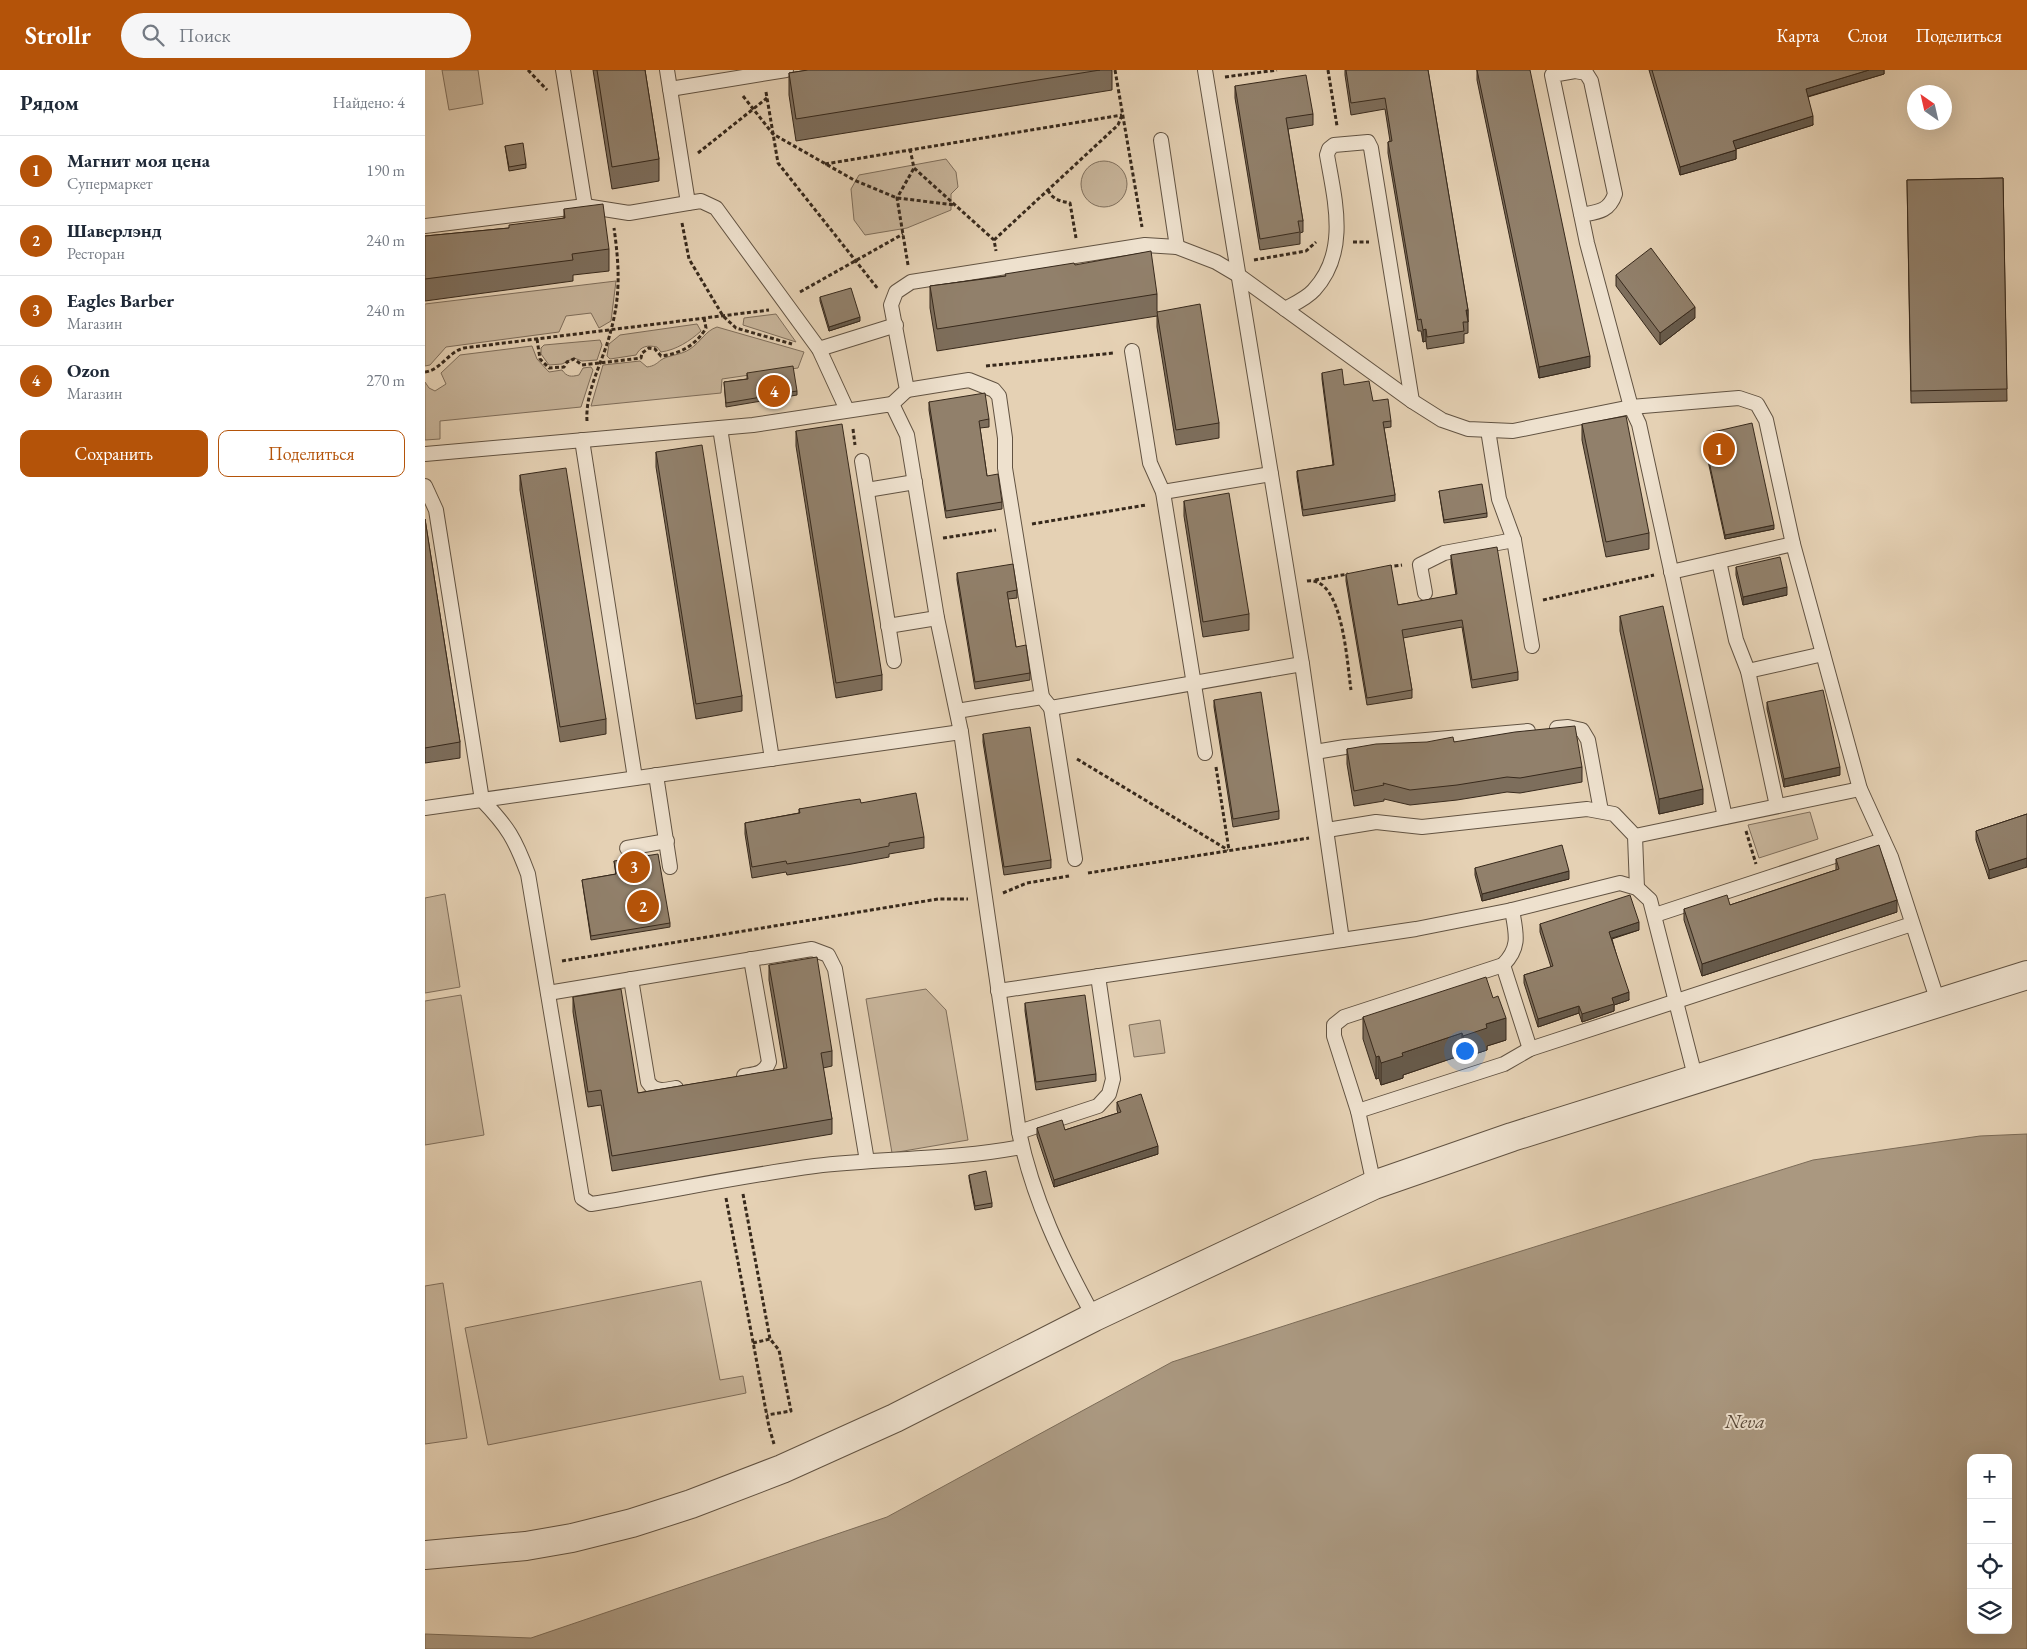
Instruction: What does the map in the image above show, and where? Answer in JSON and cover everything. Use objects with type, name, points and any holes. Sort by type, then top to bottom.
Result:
[{"type":"street","points":[[425,1555],[526,1546],[632,1524],[691,1504],[782,1469],[895,1418],[1093,1317],[1374,1185],[1494,1142],[2027,975]]},
{"type":"lane","points":[[563,70],[585,206]]},
{"type":"lane","points":[[667,70],[682,166],[684,204]]},
{"type":"lane","points":[[670,88],[786,70]]},
{"type":"lane","points":[[1581,215],[1605,210],[1612,204],[1615,194],[1591,81],[1586,73],[1575,70],[1552,75],[1581,215],[1631,407],[1639,424],[1725,817]]},
{"type":"lane","points":[[1206,75],[1302,664],[1342,940]]},
{"type":"lane","points":[[1161,140],[1177,247]]},
{"type":"lane","points":[[1285,309],[1313,291],[1328,269],[1337,236],[1327,155],[1329,149],[1340,144],[1368,142],[1371,148],[1412,401]]},
{"type":"lane","points":[[425,226],[585,206],[629,213],[701,201],[716,208],[819,349],[847,410]]},
{"type":"lane","points":[[907,390],[891,305],[896,292],[911,282],[1145,245],[1177,247],[1237,269],[1285,309],[1412,401],[1442,420],[1468,429],[1513,431],[1631,407],[1739,398],[1757,404],[1767,420],[1793,544],[1860,789],[1883,840],[1938,1002]]},
{"type":"lane","points":[[819,349],[896,325]]},
{"type":"lane","points":[[1132,351],[1149,463],[1163,497],[1205,753]]},
{"type":"lane","points":[[425,454],[720,428],[893,404],[907,390],[969,380],[994,390],[999,396],[1005,438],[1005,468],[1014,527],[1046,703],[1057,747],[1075,859]]},
{"type":"lane","points":[[893,404],[907,435],[937,618],[961,732],[1019,1132],[1028,1175],[1048,1227],[1093,1317]]},
{"type":"lane","points":[[720,428],[772,759]]},
{"type":"lane","points":[[1488,430],[1499,499],[1514,540],[1532,646]]},
{"type":"lane","points":[[585,440],[635,778]]},
{"type":"lane","points":[[862,461],[894,661]]},
{"type":"lane","points":[[1163,497],[1271,474]]},
{"type":"lane","points":[[867,490],[915,482]]},
{"type":"lane","points":[[425,486],[436,510],[482,800],[506,824],[518,847],[528,874],[582,1198],[591,1204],[814,1167],[867,1161],[944,1158],[1022,1147]]},
{"type":"lane","points":[[1425,594],[1420,565],[1444,553],[1514,540]]},
{"type":"lane","points":[[1671,572],[1793,544]]},
{"type":"lane","points":[[1719,561],[1736,640],[1748,671],[1777,806]]},
{"type":"lane","points":[[888,626],[937,618]]},
{"type":"lane","points":[[1748,671],[1823,654]]},
{"type":"lane","points":[[957,711],[1046,703],[1194,683],[1302,664]]},
{"type":"lane","points":[[1315,752],[1345,747],[1568,727],[1582,730],[1588,740],[1601,811]]},
{"type":"lane","points":[[425,808],[961,732]]},
{"type":"lane","points":[[656,775],[671,867]]},
{"type":"lane","points":[[1635,836],[1860,789]]},
{"type":"lane","points":[[1327,830],[1376,822],[1422,827],[1587,809],[1601,811],[1614,814],[1635,836],[1637,888]]},
{"type":"lane","points":[[1655,915],[1883,840]]},
{"type":"lane","points":[[627,848],[667,842]]},
{"type":"lane","points":[[998,991],[1417,930],[1512,910],[1620,883],[1637,888],[1650,900],[1696,1080]]},
{"type":"lane","points":[[1374,1185],[1358,1111],[1334,1036],[1334,1024],[1344,1017],[1503,965],[1511,956],[1517,942],[1512,910]]},
{"type":"lane","points":[[1358,1111],[1504,1064],[1530,1048],[1912,924]]},
{"type":"lane","points":[[548,993],[812,948],[828,955],[835,969],[867,1161]]},
{"type":"lane","points":[[733,1078],[760,1074],[766,1069],[769,1062],[751,959]]},
{"type":"lane","points":[[1503,965],[1530,1048]]},
{"type":"lane","points":[[1019,1132],[1099,1106],[1109,1094],[1113,1079],[1098,976]]},
{"type":"lane","points":[[631,979],[648,1082],[652,1088],[660,1091],[687,1086]]},
{"type":"path","points":[[1115,70],[1145,245]]},
{"type":"path","points":[[1206,75],[1277,70]]},
{"type":"path","points":[[1328,70],[1340,144]]},
{"type":"path","points":[[763,74],[778,162],[891,305]]},
{"type":"path","points":[[730,79],[773,134],[825,164],[854,180],[897,198],[955,205]]},
{"type":"path","points":[[682,166],[767,98]]},
{"type":"path","points":[[825,164],[1122,115]]},
{"type":"path","points":[[910,150],[914,168],[994,240],[1118,124],[1122,115]]},
{"type":"path","points":[[911,282],[897,198],[914,168]]},
{"type":"path","points":[[1048,190],[1059,201],[1070,203],[1079,256]]},
{"type":"path","points":[[684,204],[689,259],[723,316],[736,328],[819,349]]},
{"type":"path","points":[[585,440],[586,406],[611,330],[620,280],[620,267],[611,210]]},
{"type":"path","points":[[425,372],[432,371],[455,350],[723,316],[787,305],[856,261],[903,234]]},
{"type":"path","points":[[1237,269],[1306,251],[1315,244],[1318,235],[1387,243]]},
{"type":"path","points":[[537,339],[540,359],[549,368],[564,367],[567,362],[574,359],[582,365],[641,358],[642,353],[649,348],[655,349],[661,356],[684,349],[693,344],[705,328],[704,318]]},
{"type":"path","points":[[982,367],[1132,351]]},
{"type":"path","points":[[847,410],[852,426],[856,452],[862,461]]},
{"type":"path","points":[[925,542],[1014,527],[1163,497]]},
{"type":"path","points":[[1379,569],[1420,565]]},
{"type":"path","points":[[1525,604],[1671,572]]},
{"type":"path","points":[[1289,584],[1351,574]]},
{"type":"path","points":[[1314,580],[1325,586],[1337,604],[1351,690]]},
{"type":"path","points":[[1057,747],[1229,850]]},
{"type":"path","points":[[1740,814],[1761,880]]},
{"type":"path","points":[[1087,873],[1317,836],[1327,830]]},
{"type":"path","points":[[998,895],[1027,883],[1077,875]]},
{"type":"path","points":[[543,964],[938,899],[971,899]]},
{"type":"path","points":[[740,1179],[770,1339],[779,1350],[791,1411],[767,1415]]},
{"type":"path","points":[[723,1182],[767,1415],[782,1469]]},
{"type":"path","points":[[753,1342],[770,1339]]},
{"type":"shaded area","points":[[442,70],[478,70],[483,104],[449,110]]},
{"type":"shaded area","points":[[946,159],[956,172],[958,187],[951,194],[951,210],[907,228],[865,235],[854,220],[851,189],[859,175]]},
{"type":"shaded area","points":[[1100,161],[1108,161],[1117,165],[1123,171],[1127,184],[1123,197],[1117,203],[1108,207],[1100,207],[1091,203],[1085,197],[1081,188],[1081,180],[1085,171],[1091,165]]},
{"type":"shaded area","points":[[616,281],[611,321],[599,328],[591,313],[566,316],[559,332],[446,347],[430,365],[425,366],[425,304]]},
{"type":"shaded area","points":[[776,314],[796,342],[743,325],[744,318]]},
{"type":"shaded area","points":[[697,324],[701,331],[687,342],[672,349],[661,352],[657,347],[647,346],[642,348],[636,355],[610,359],[607,356],[609,344],[620,335]]},
{"type":"shaded area","points":[[717,327],[804,352],[798,368],[722,379],[721,393],[591,406],[603,365],[640,361],[647,367],[655,365],[664,358],[687,351],[709,331]]},
{"type":"shaded area","points":[[600,340],[602,345],[597,360],[582,361],[574,358],[562,364],[549,365],[541,354],[541,348],[544,345]]},
{"type":"shaded area","points":[[532,346],[537,359],[549,372],[562,370],[569,376],[574,376],[579,375],[583,368],[591,367],[593,370],[581,407],[440,421],[440,439],[425,440],[425,382],[429,388],[435,391],[446,384],[441,373],[460,355]]},
{"type":"shaded area","points":[[1810,812],[1818,839],[1759,858],[1748,825]]},
{"type":"shaded area","points":[[445,894],[460,987],[425,993],[425,898]]},
{"type":"shaded area","points":[[926,989],[946,1010],[968,1140],[892,1153],[866,999]]},
{"type":"shaded area","points":[[461,995],[484,1135],[425,1145],[425,1001]]},
{"type":"shaded area","points":[[1160,1020],[1165,1053],[1134,1057],[1129,1025]]},
{"type":"shaded area","points":[[701,1281],[720,1380],[743,1376],[746,1393],[488,1445],[465,1328]]},
{"type":"shaded area","points":[[443,1283],[467,1438],[425,1444],[425,1286]]},
{"type":"water","name":"Neva","points":[[2027,1134],[2027,1649],[425,1649],[425,1634],[531,1638],[887,1517],[1172,1362],[1813,1160],[1980,1136]]},
{"type":"building","points":[[597,70],[645,70],[659,159],[612,167]]},
{"type":"building","points":[[808,70],[1100,70],[796,119],[789,73]]},
{"type":"building","points":[[1346,70],[1428,70],[1468,310],[1466,310],[1468,322],[1463,322],[1464,331],[1427,337],[1426,329],[1423,330],[1421,319],[1418,320],[1388,142],[1392,141],[1385,98],[1351,103]]},
{"type":"building","points":[[1477,70],[1530,70],[1590,356],[1539,367]]},
{"type":"building","points":[[1652,70],[1869,70],[1806,89],[1813,116],[1733,141],[1736,150],[1680,167]]},
{"type":"building","points":[[1306,75],[1313,114],[1286,118],[1303,221],[1298,221],[1300,232],[1260,239],[1235,86]]},
{"type":"building","points":[[523,143],[526,164],[509,167],[505,146]]},
{"type":"building","points":[[2003,178],[2007,389],[1911,391],[1907,180]]},
{"type":"building","points":[[603,204],[609,249],[572,254],[573,260],[425,279],[425,236],[509,228],[509,225],[565,218],[564,209]]},
{"type":"building","points":[[1651,248],[1695,307],[1660,333],[1616,275]]},
{"type":"building","points":[[1151,251],[1157,294],[937,329],[930,286],[1006,276],[1005,274],[1074,263],[1075,265]]},
{"type":"building","points":[[851,288],[860,317],[829,327],[820,297]]},
{"type":"building","points":[[1200,304],[1219,423],[1176,430],[1157,312]]},
{"type":"building","points":[[793,366],[797,391],[726,403],[724,382],[748,379],[747,373]]},
{"type":"building","points":[[1342,369],[1344,385],[1369,381],[1373,401],[1388,399],[1391,421],[1383,422],[1395,495],[1303,510],[1297,471],[1334,465],[1322,373]]},
{"type":"building","points":[[985,393],[989,419],[979,421],[987,476],[998,474],[1002,502],[946,511],[929,402]]},
{"type":"building","points":[[1626,416],[1649,533],[1606,542],[1582,424]]},
{"type":"building","points":[[1752,423],[1774,525],[1725,535],[1705,443],[1713,432]]},
{"type":"building","points":[[842,424],[882,675],[836,683],[796,431]]},
{"type":"building","points":[[702,445],[742,696],[696,704],[656,452]]},
{"type":"building","points":[[566,468],[606,719],[560,727],[520,475]]},
{"type":"building","points":[[1482,484],[1487,513],[1444,520],[1439,491]]},
{"type":"building","points":[[1229,493],[1249,614],[1203,622],[1184,501]]},
{"type":"building","points":[[425,519],[460,742],[425,748]]},
{"type":"building","points":[[1497,547],[1518,672],[1472,680],[1462,620],[1402,630],[1412,690],[1367,698],[1346,574],[1391,565],[1398,605],[1457,594],[1451,555]]},
{"type":"building","points":[[1780,557],[1787,587],[1743,597],[1736,567]]},
{"type":"building","points":[[1013,564],[1017,590],[1007,592],[1016,647],[1026,645],[1030,673],[975,682],[957,573]]},
{"type":"building","points":[[1663,606],[1703,789],[1659,799],[1620,616]]},
{"type":"building","points":[[1823,690],[1840,767],[1784,779],[1767,702]]},
{"type":"building","points":[[1261,692],[1279,811],[1233,819],[1214,700]]},
{"type":"building","points":[[1575,726],[1582,767],[1520,778],[1507,777],[1410,790],[1383,783],[1384,785],[1354,791],[1347,749],[1376,744],[1427,742],[1453,737],[1454,742],[1515,732]]},
{"type":"building","points":[[1030,727],[1051,860],[1004,867],[983,734]]},
{"type":"building","points":[[916,793],[924,837],[889,843],[889,846],[852,853],[787,864],[786,861],[752,867],[745,823],[800,813],[799,809],[860,799],[861,803]]},
{"type":"building","points":[[2027,814],[2027,858],[1989,870],[1976,831]]},
{"type":"building","points":[[1562,845],[1569,871],[1482,894],[1475,868]]},
{"type":"building","points":[[1879,845],[1897,900],[1702,964],[1684,909],[1727,895],[1730,905],[1839,869],[1836,859]]},
{"type":"building","points":[[658,854],[670,923],[591,936],[582,880],[616,874],[614,861]]},
{"type":"building","points":[[1630,895],[1639,922],[1609,932],[1629,992],[1612,998],[1614,1004],[1582,1014],[1579,1006],[1538,1019],[1524,975],[1553,966],[1540,924]]},
{"type":"building","points":[[817,957],[832,1051],[821,1053],[832,1119],[612,1156],[601,1090],[588,1092],[573,997],[621,989],[638,1093],[787,1068],[769,965]]},
{"type":"building","points":[[1486,977],[1493,998],[1498,996],[1506,1018],[1486,1024],[1487,1028],[1463,1036],[1462,1033],[1402,1053],[1403,1056],[1381,1063],[1379,1056],[1376,1057],[1363,1017]]},
{"type":"building","points":[[1085,995],[1096,1074],[1036,1082],[1025,1003]]},
{"type":"building","points":[[1141,1094],[1158,1146],[1054,1180],[1037,1128],[1062,1120],[1065,1130],[1121,1112],[1117,1102]]},
{"type":"building","points":[[986,1171],[992,1203],[975,1206],[969,1175]]},
{"type":"place","name":"Ozon","points":[[774,391]]},
{"type":"place","name":"Магнит моя цена","points":[[1719,449]]},
{"type":"place","name":"Eagles Barber","points":[[634,867]]},
{"type":"place","name":"Шаверлэнд","points":[[643,906]]}]
